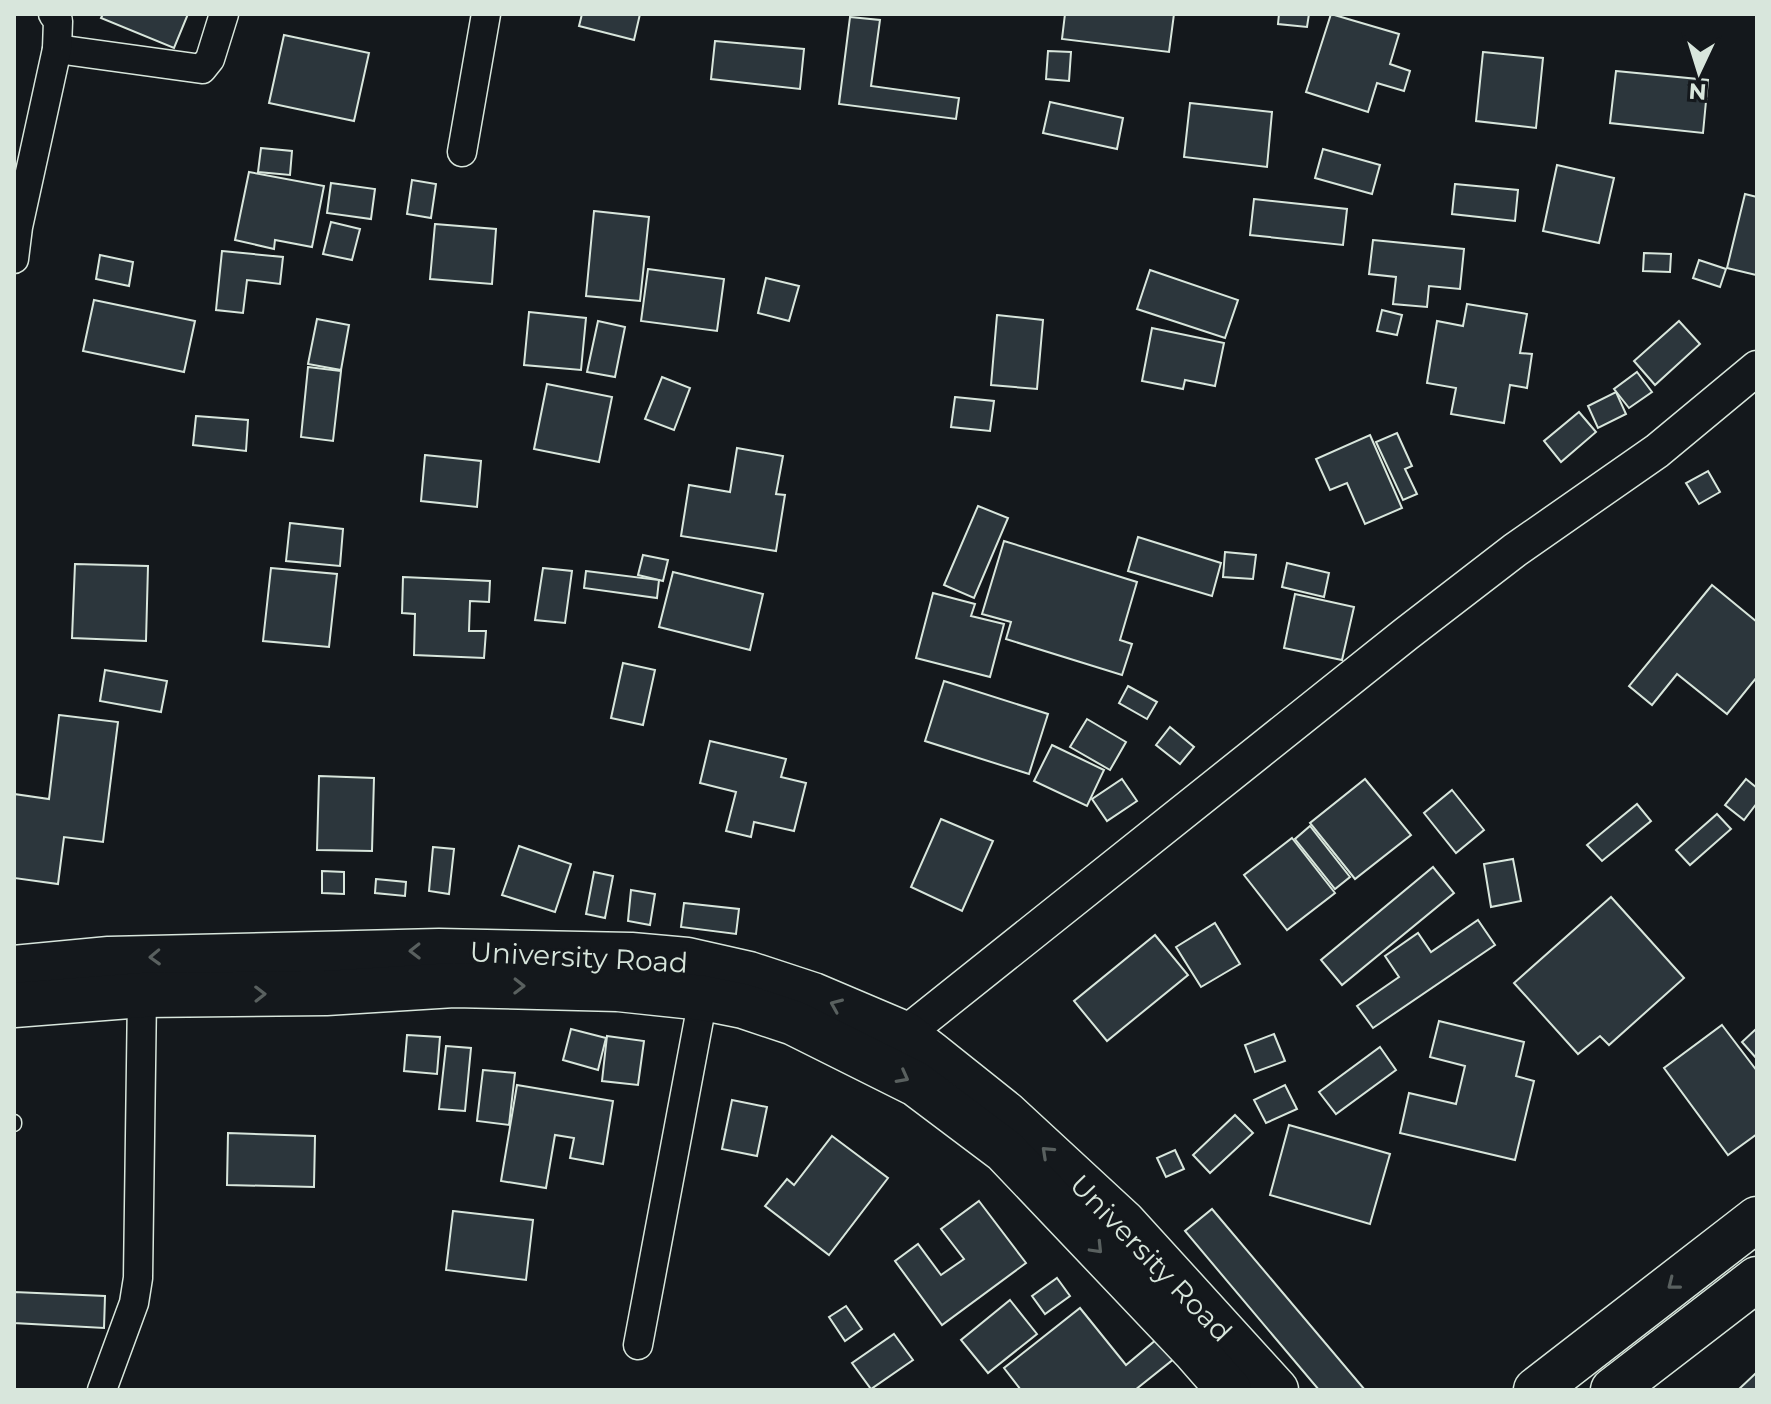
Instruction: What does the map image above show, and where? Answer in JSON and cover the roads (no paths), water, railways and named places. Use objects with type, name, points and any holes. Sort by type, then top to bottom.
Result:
[{"type":"main road","name":"University Road","points":[[14,968],[109,959],[324,952],[631,955],[687,960],[749,974],[813,995],[905,1034],[1005,1113],[1124,1223],[1276,1390]]},
{"type":"main road","name":"University Road","points":[[14,1005],[142,995],[326,993],[454,985],[618,989],[703,998],[743,1006],[794,1023],[916,1084],[1005,1151],[1229,1390]]},
{"type":"main road","points":[[1536,1390],[1740,1257],[1757,1219]]},
{"type":"main road","points":[[1613,1390],[1757,1279]]},
{"type":"street","points":[[14,259],[18,227],[57,49],[58,21],[53,14]]},
{"type":"street","points":[[57,49],[202,69],[210,59],[224,14]]},
{"type":"street","points":[[462,152],[486,14]]},
{"type":"street","points":[[905,1034],[1406,634],[1515,550],[1657,451],[1757,368]]},
{"type":"street","points":[[102,1390],[134,1303],[138,1278],[142,995]]},
{"type":"street","points":[[638,1345],[703,998]]}]
